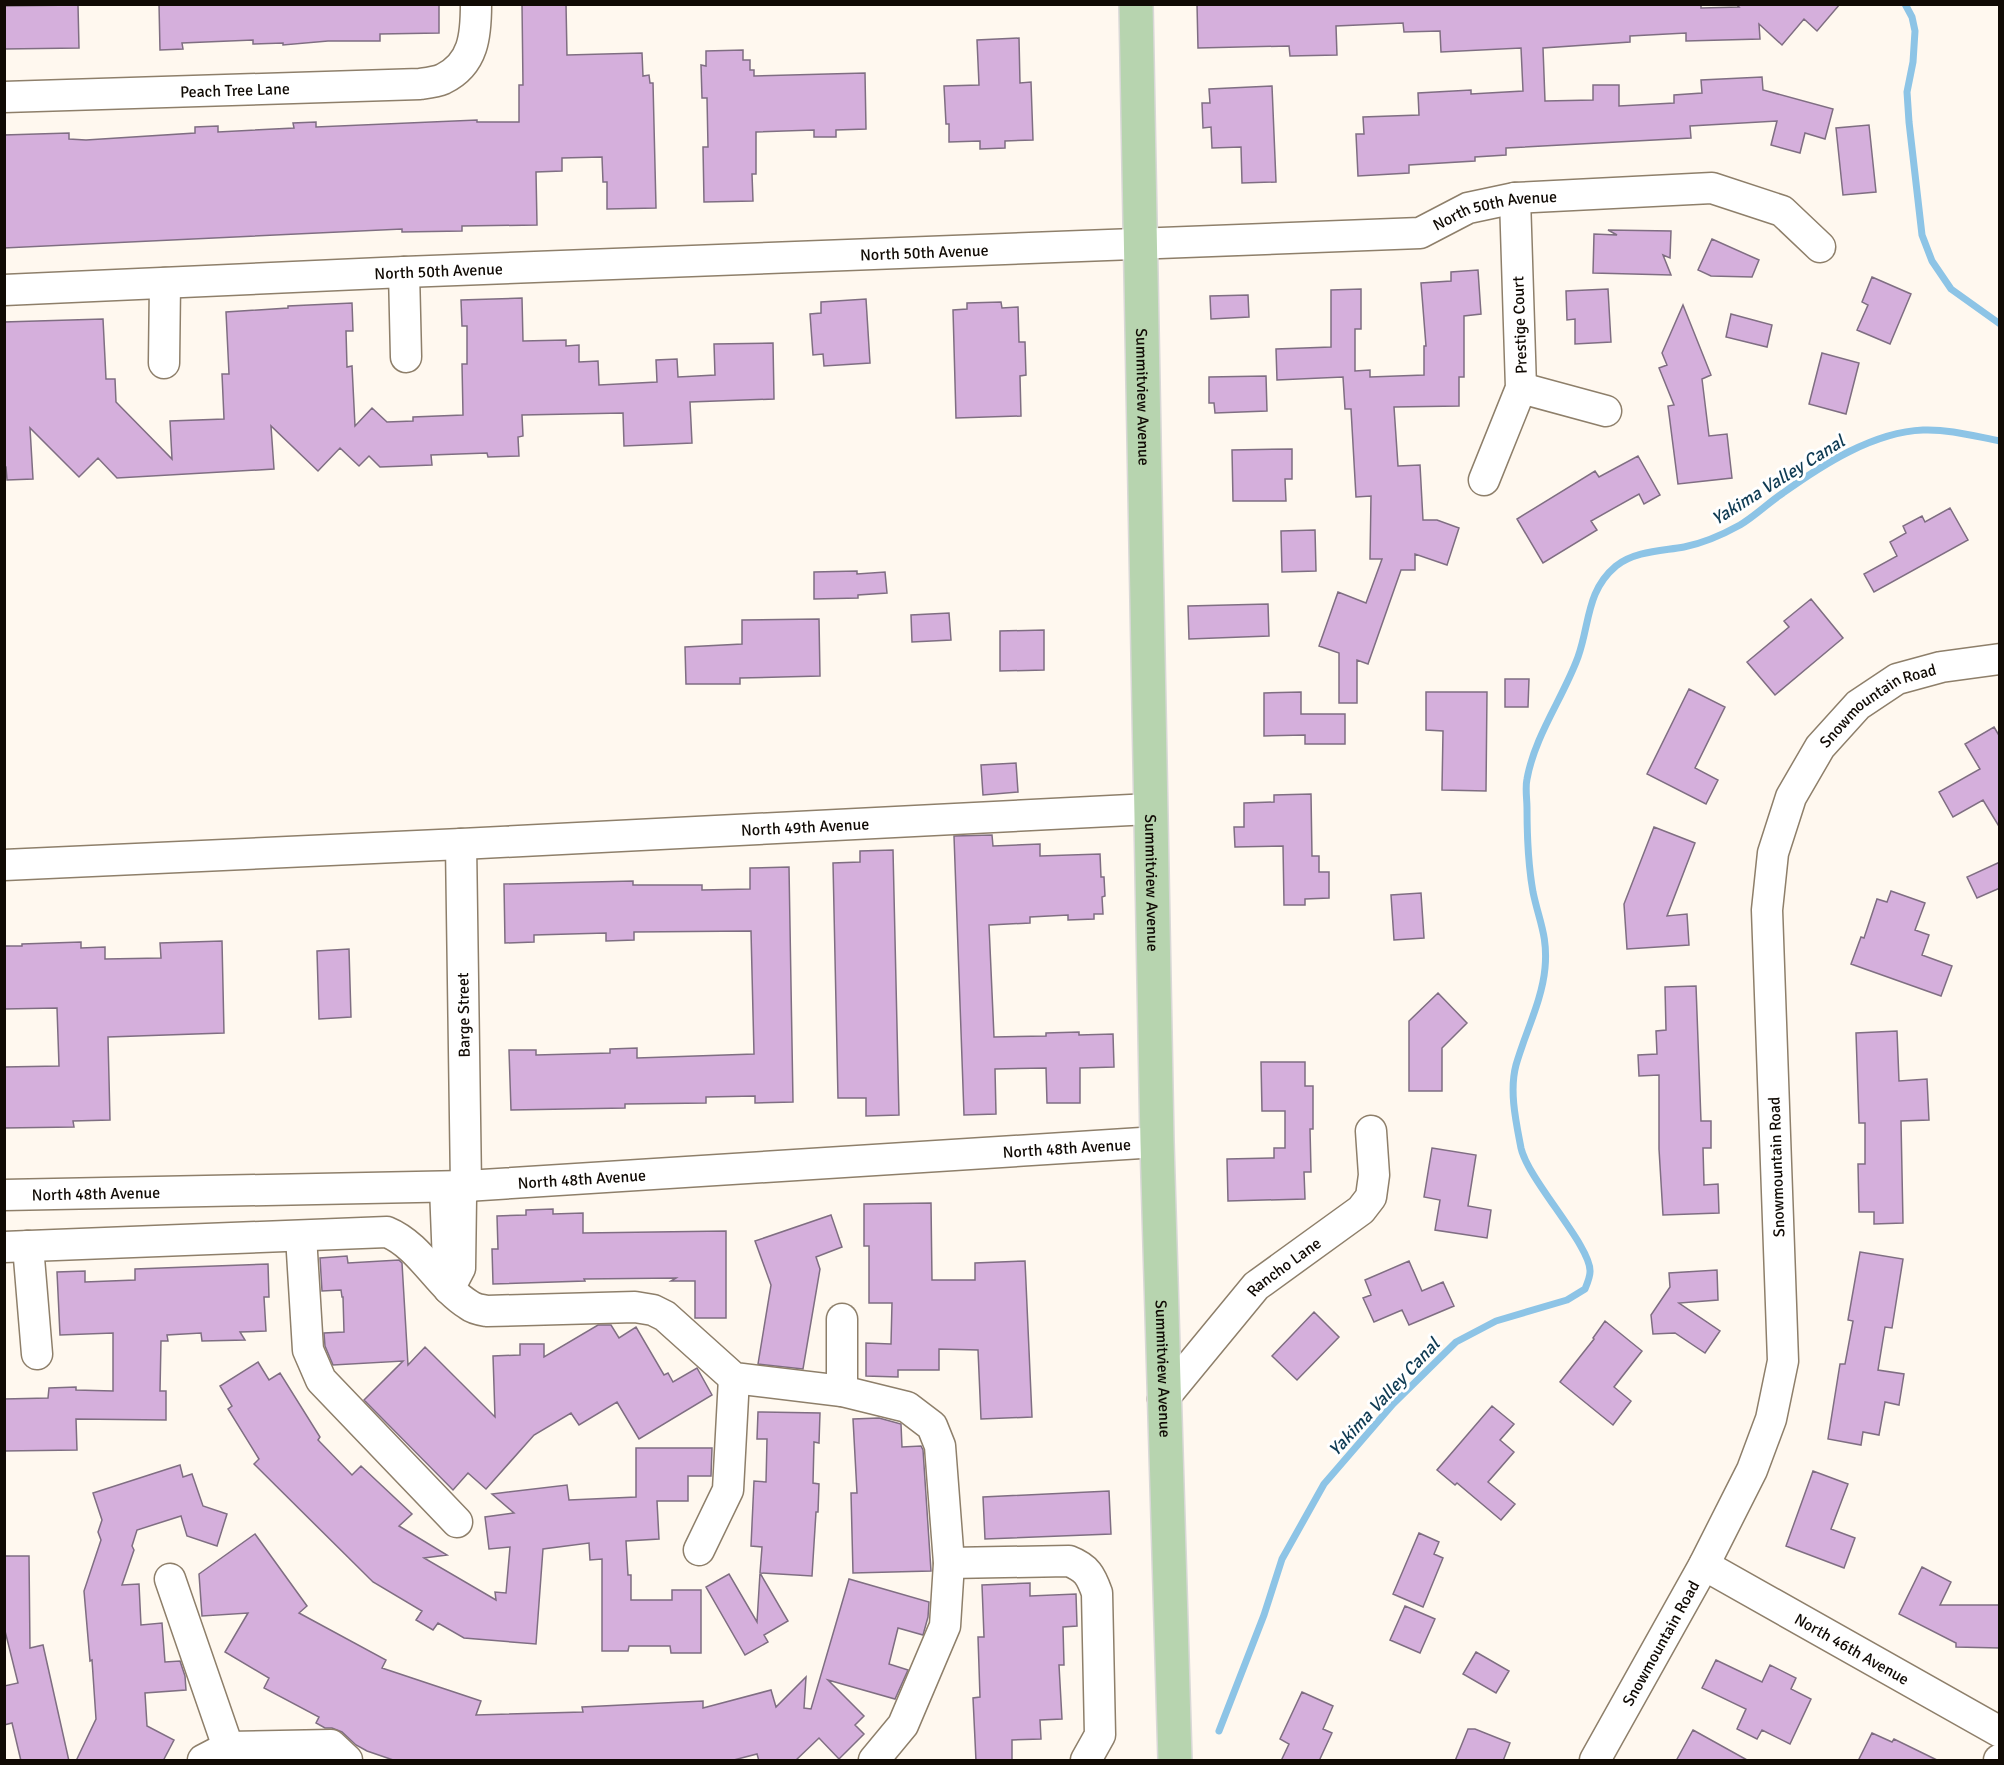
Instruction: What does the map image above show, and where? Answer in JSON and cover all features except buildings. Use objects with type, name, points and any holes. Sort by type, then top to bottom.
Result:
[{"type":"main road","name":"Summitview Avenue","points":[[1136,4],[1157,1142],[1174,1761]]},
{"type":"street","name":"Peach Tree Lane","points":[[4,97],[420,84],[442,80],[462,67],[469,53],[476,28],[476,4]]},
{"type":"street","name":"North 50th Avenue","points":[[4,290],[404,272],[1420,233],[1468,208],[1515,198],[1712,188],[1782,211],[1820,247]]},
{"type":"street","name":"Prestige Court","points":[[1484,480],[1521,388],[1515,198]]},
{"type":"street","points":[[404,272],[406,357]]},
{"type":"street","points":[[164,363],[165,283]]},
{"type":"street","points":[[1521,388],[1606,411]]},
{"type":"street","name":"Snowmountain Road","points":[[1594,1761],[1704,1565],[1752,1470],[1771,1419],[1783,1361],[1767,910],[1773,853],[1791,797],[1820,747],[1858,705],[1897,679],[1941,667],[2000,659]]},
{"type":"street","name":"North 49th Avenue","points":[[4,865],[1150,809]]},
{"type":"street","name":"Barge Street","points":[[449,1289],[456,1187],[461,844]]},
{"type":"street","name":"Rancho Lane","points":[[1163,1399],[1256,1286],[1361,1210],[1371,1197],[1374,1175],[1371,1131]]},
{"type":"street","name":"North 48th Avenue","points":[[4,1195],[456,1187],[1157,1142]]},
{"type":"street","points":[[37,1354],[16,1246],[387,1232],[411,1247],[449,1289],[470,1307],[487,1311],[635,1307],[653,1310],[664,1316],[734,1378],[842,1391],[907,1407],[932,1426],[940,1446],[949,1563],[945,1626],[903,1725],[874,1761]]},
{"type":"street","points":[[301,1236],[308,1350],[321,1380],[457,1522]]},
{"type":"street","points":[[842,1319],[842,1391]]},
{"type":"street","points":[[699,1550],[728,1490],[734,1378]]},
{"type":"street","points":[[949,1563],[1069,1561],[1082,1566],[1092,1580],[1097,1593],[1100,1735],[1086,1761]]},
{"type":"street","name":"North 46th Avenue","points":[[1704,1565],[2000,1731]]},
{"type":"street","points":[[170,1579],[216,1754],[331,1745],[347,1761]]},
{"type":"waterway","name":"Yakima Valley Canal","points":[[1905,4],[1912,17],[1915,31],[1913,62],[1907,92],[1922,235],[1932,261],[1951,289],[2000,324]]},
{"type":"waterway","name":"Yakima Valley Canal","points":[[1219,1731],[1264,1615],[1282,1559],[1324,1484],[1393,1404],[1456,1342],[1496,1321],[1567,1300],[1585,1289],[1588,1280],[1590,1272],[1588,1261],[1581,1247],[1526,1161],[1517,1128],[1513,1085],[1516,1065],[1537,1005],[1546,957],[1530,871],[1527,779],[1536,747],[1578,657],[1590,608],[1599,586],[1616,566],[1632,557],[1699,543],[1733,529],[1831,461],[1867,443],[1904,432],[1923,430],[1952,432],[2000,441]]}]
